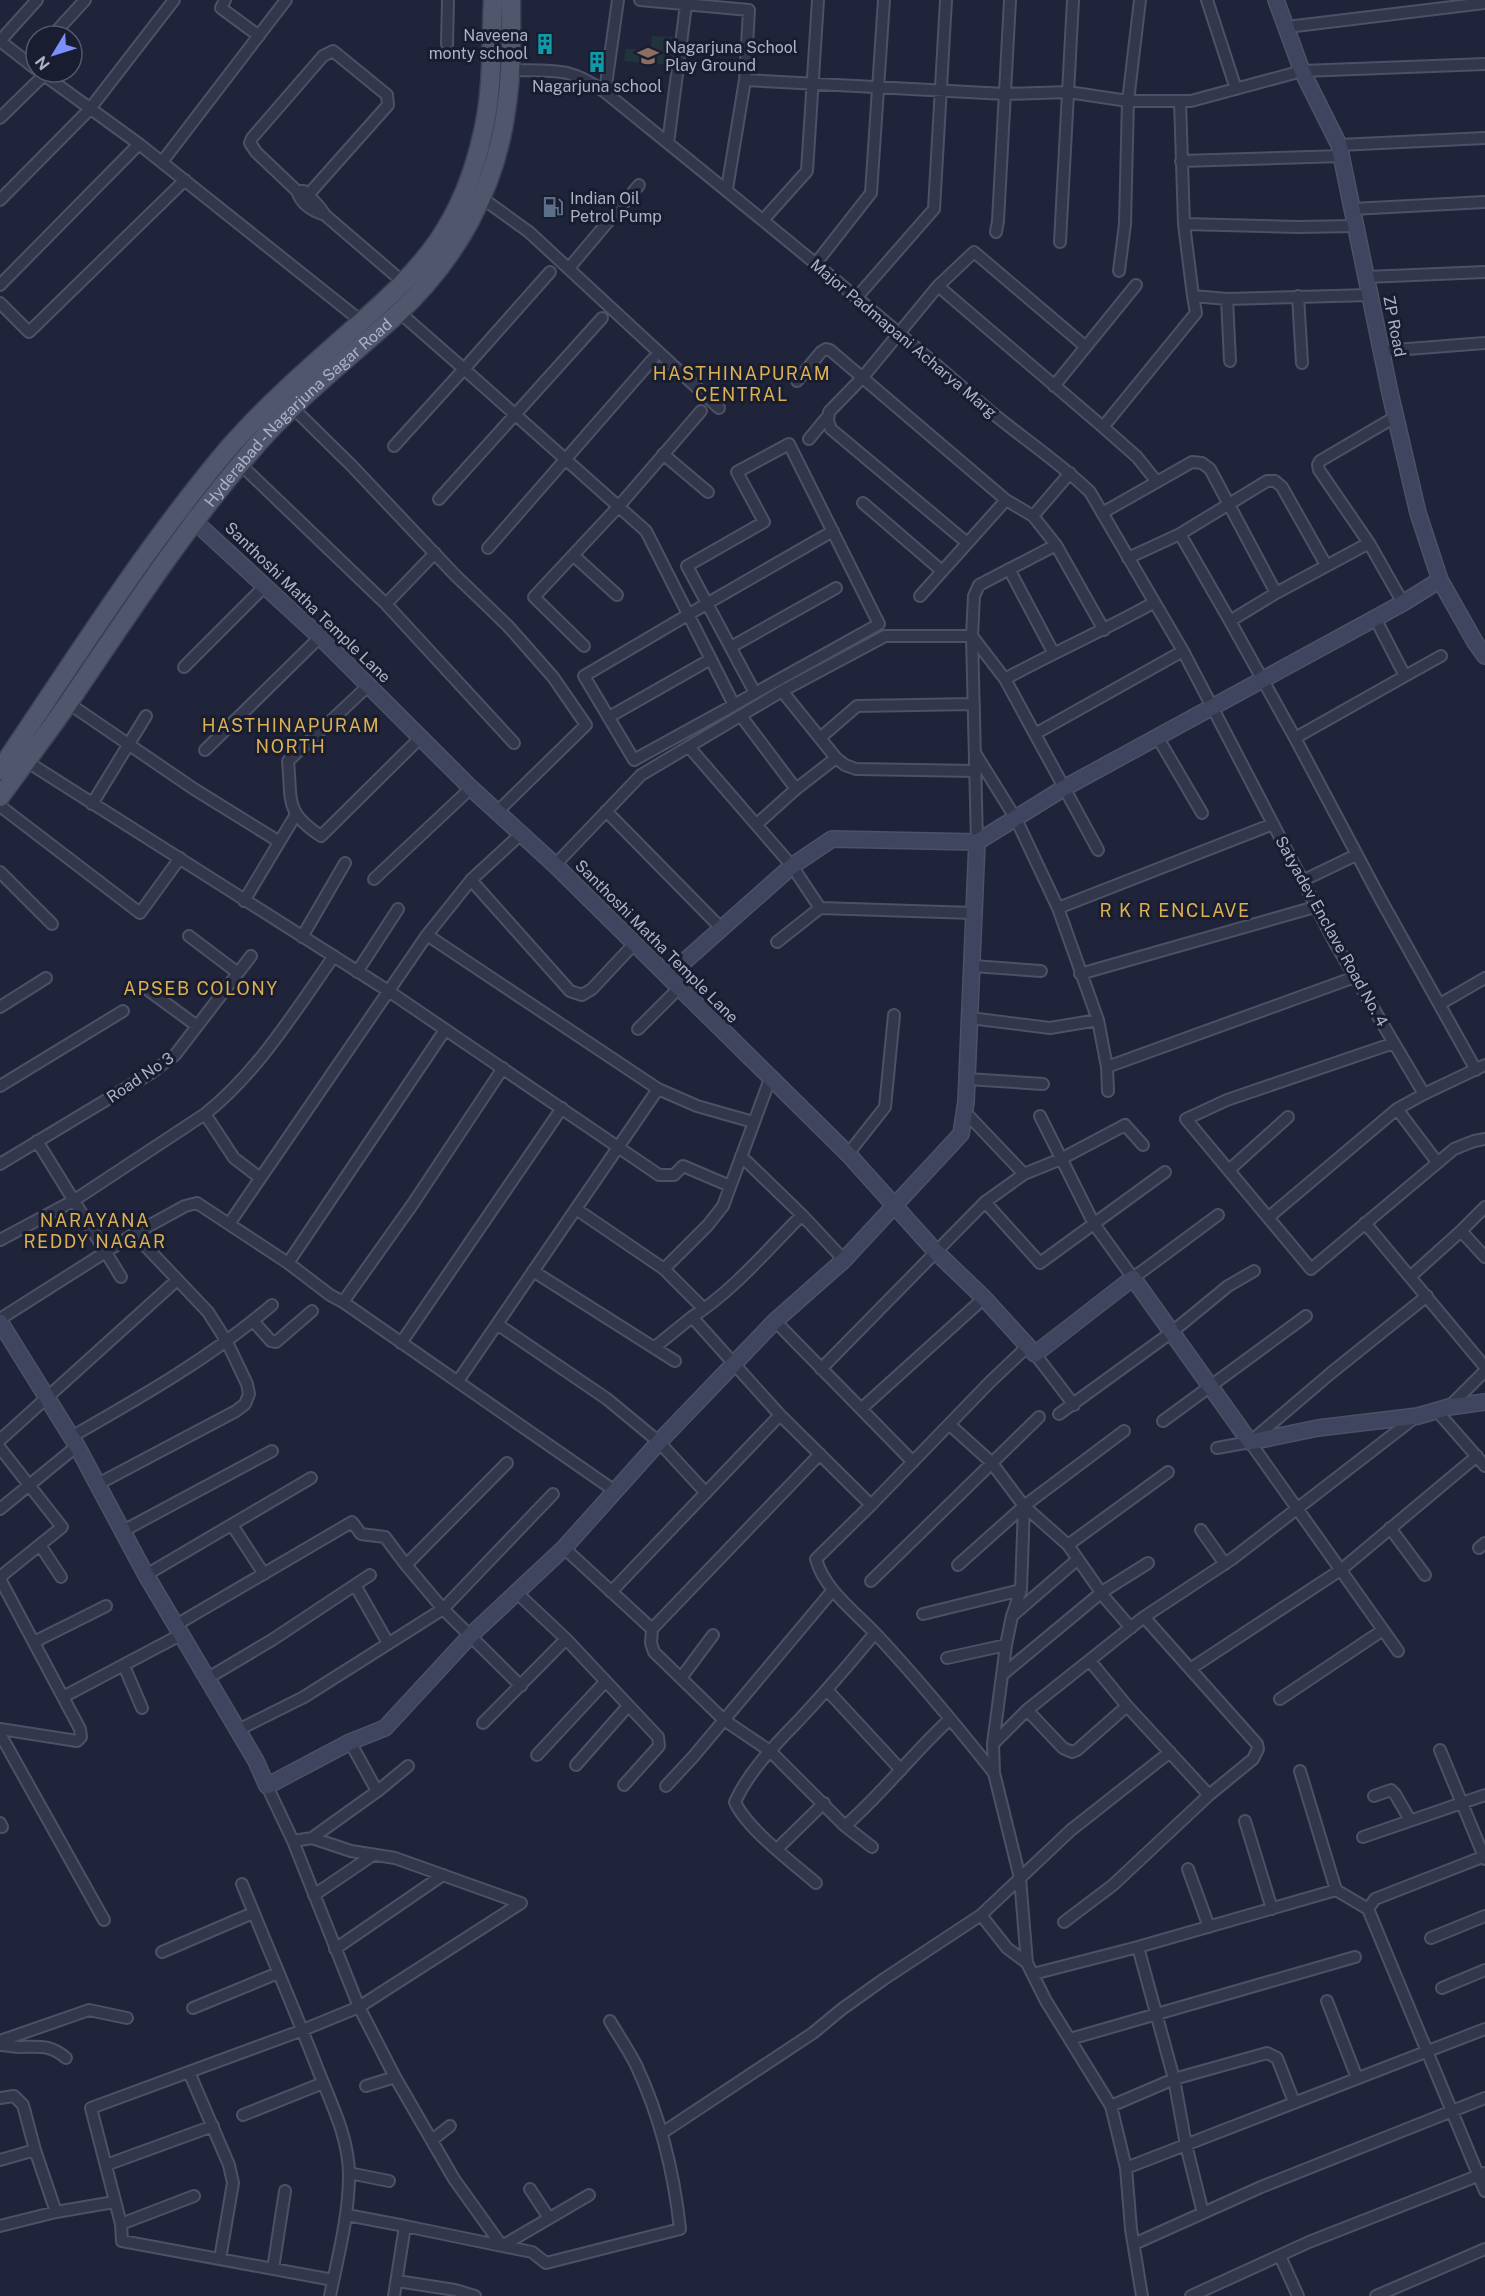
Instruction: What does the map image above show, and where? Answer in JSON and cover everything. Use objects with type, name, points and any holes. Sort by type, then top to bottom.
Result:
[{"type":"main road","name":"Hyderabad - Nagarjuna Sagar Road","points":[[0,797],[68,704],[229,449],[267,408],[403,282],[440,239],[460,202],[484,130],[489,92],[493,0]]},
{"type":"main road","name":"Hyderabad - Nagarjuna Sagar Road","points":[[0,770],[89,639],[188,514],[240,464],[292,407],[399,312],[434,276],[454,249],[482,198],[502,134],[510,70],[511,0]]},
{"type":"street","points":[[24,57],[0,41],[37,0]]},
{"type":"street","points":[[63,24],[85,0]]},
{"type":"street","points":[[0,200],[89,110],[174,0]]},
{"type":"street","points":[[225,0],[221,8],[259,36]]},
{"type":"street","points":[[162,162],[285,0]]},
{"type":"street","points":[[447,44],[448,0]]},
{"type":"street","points":[[605,92],[618,0]]},
{"type":"street","points":[[640,0],[686,5],[749,5],[745,80],[727,189]]},
{"type":"street","points":[[764,219],[807,171],[818,0]]},
{"type":"street","points":[[816,263],[871,194],[884,0]]},
{"type":"street","points":[[856,297],[934,209],[946,0]]},
{"type":"street","points":[[996,232],[1010,0]]},
{"type":"street","points":[[1060,242],[1072,0]]},
{"type":"street","points":[[1119,271],[1125,224],[1128,101],[1140,0]]},
{"type":"street","points":[[1207,0],[1236,89]]},
{"type":"street","name":"ZP Road","points":[[1276,0],[1302,70],[1341,150],[1395,417],[1418,513],[1440,580],[1485,656]]},
{"type":"street","points":[[1287,27],[1485,3]]},
{"type":"street","points":[[668,143],[686,5]]},
{"type":"street","points":[[303,193],[388,105],[387,95],[333,51],[323,56],[250,143],[256,152],[303,193],[320,205],[325,215],[403,282]]},
{"type":"street","points":[[745,80],[1005,94],[1068,92],[1128,101],[1191,101],[1302,70],[1485,64]]},
{"type":"street","name":"Major Padmapani Acharya Marg","points":[[510,70],[565,71],[586,78],[764,219],[1001,420],[1070,473],[1090,492],[1213,706]]},
{"type":"street","points":[[0,118],[24,84]]},
{"type":"street","points":[[58,84],[89,110],[162,162],[361,321]]},
{"type":"street","points":[[1103,427],[1196,313],[1184,224],[1180,101]]},
{"type":"street","points":[[1181,161],[1485,138]]},
{"type":"street","points":[[0,285],[139,144]]},
{"type":"street","points":[[0,303],[29,332],[184,180]]},
{"type":"street","points":[[569,268],[639,185]]},
{"type":"street","points":[[482,198],[529,232],[719,408]]},
{"type":"street","points":[[1352,209],[1485,202]]},
{"type":"street","points":[[1184,224],[1355,226]]},
{"type":"street","points":[[809,439],[829,412],[863,377],[939,286],[974,252],[1086,346]]},
{"type":"street","points":[[394,446],[550,272]]},
{"type":"street","points":[[1366,276],[1485,272]]},
{"type":"street","points":[[1054,386],[1136,285]]},
{"type":"street","points":[[939,286],[1137,457],[1157,482]]},
{"type":"street","points":[[1193,296],[1227,299],[1370,294]]},
{"type":"street","points":[[1298,296],[1302,363]]},
{"type":"street","points":[[1227,299],[1230,361]]},
{"type":"street","points":[[399,312],[646,531],[734,705]]},
{"type":"street","points":[[439,499],[603,318]]},
{"type":"street","points":[[1382,351],[1485,343]]},
{"type":"street","points":[[797,381],[820,352],[826,349],[863,377],[1006,500],[1033,516],[1056,545],[1104,630]]},
{"type":"street","points":[[488,548],[653,359]]},
{"type":"street","points":[[292,407],[508,626],[545,668],[586,725],[497,812]]},
{"type":"street","points":[[585,646],[534,597],[619,506],[701,411]]},
{"type":"street","points":[[828,416],[831,429],[966,542]]},
{"type":"street","points":[[1395,417],[1320,461],[1318,465],[1319,470],[1369,543],[1403,603]]},
{"type":"street","points":[[755,693],[708,603],[687,566],[764,522],[737,472],[789,444],[833,531],[879,624],[734,705],[634,760],[585,676],[708,603],[833,531]]},
{"type":"street","points":[[663,454],[708,492]]},
{"type":"street","points":[[1102,513],[1192,462],[1202,463],[1209,469],[1230,504],[1276,593]]},
{"type":"street","points":[[240,464],[386,604],[514,743]]},
{"type":"street","points":[[1033,516],[1070,473]]},
{"type":"street","points":[[1128,558],[1180,534],[1267,480],[1278,482],[1282,487],[1326,565]]},
{"type":"street","points":[[920,596],[1006,500]]},
{"type":"street","points":[[863,502],[942,571]]},
{"type":"street","name":"Santhoshi Matha Temple Lane","points":[[188,514],[320,637],[471,788],[555,865],[848,1154],[937,1253],[984,1298],[1031,1350],[1074,1405]]},
{"type":"street","points":[[1180,534],[1295,738],[1356,855],[1440,1004],[1481,1067],[1397,1109],[1269,1217]]},
{"type":"street","points":[[1230,621],[1276,593],[1369,543]]},
{"type":"street","points":[[267,1786],[350,1742],[385,1728],[470,1636],[515,1591],[564,1548],[659,1442],[775,1321],[844,1260],[961,1134],[966,1113],[968,1079],[977,842],[972,636],[974,596],[979,585],[1056,545]]},
{"type":"street","points":[[386,604],[435,553]]},
{"type":"street","points":[[573,555],[617,595]]},
{"type":"street","points":[[1009,569],[1053,652]]},
{"type":"street","points":[[668,976],[720,927],[792,866],[832,839],[977,842],[1064,788],[1403,603],[1440,580]]},
{"type":"street","points":[[184,668],[266,585]]},
{"type":"street","points":[[731,647],[836,588]]},
{"type":"street","points":[[1005,679],[1053,652],[1104,630],[1153,603]]},
{"type":"street","points":[[1375,618],[1405,675]]},
{"type":"street","points":[[555,865],[641,775],[782,691],[885,636],[972,636]]},
{"type":"street","points":[[972,636],[1005,679],[1098,850]]},
{"type":"street","points":[[205,750],[320,637]]},
{"type":"street","points":[[1035,734],[1183,651]]},
{"type":"street","points":[[1295,738],[1441,656]]},
{"type":"street","points":[[609,717],[711,660]]},
{"type":"street","points":[[369,685],[288,761],[288,794],[295,816],[321,837],[421,737]]},
{"type":"street","points":[[782,691],[836,758],[845,765],[856,769],[976,771]]},
{"type":"street","points":[[68,704],[128,746],[279,841]]},
{"type":"street","points":[[820,738],[857,706],[974,704]]},
{"type":"street","name":"Satyadev Enclave Road No. 4","points":[[1213,706],[1316,907],[1424,1094]]},
{"type":"street","points":[[92,804],[146,716]]},
{"type":"street","points":[[741,716],[796,789]]},
{"type":"street","points":[[1158,738],[1202,813]]},
{"type":"street","points":[[689,747],[792,866],[819,908]]},
{"type":"street","points":[[975,753],[1016,819],[1058,908],[1098,1020],[1107,1067],[1108,1091]]},
{"type":"street","points":[[757,824],[796,789],[836,758]]},
{"type":"street","points":[[26,761],[390,992],[659,1175],[674,1175],[682,1166],[730,1186]]},
{"type":"street","points":[[374,879],[471,788]]},
{"type":"street","points":[[0,806],[140,913],[180,858]]},
{"type":"street","points":[[606,811],[720,927]]},
{"type":"street","points":[[244,901],[295,816]]},
{"type":"street","points":[[1058,908],[1273,824]]},
{"type":"street","points":[[229,1224],[427,935],[471,880],[521,834]]},
{"type":"street","points":[[1302,881],[1356,855]]},
{"type":"street","points":[[302,937],[345,863]]},
{"type":"street","points":[[0,872],[52,924]]},
{"type":"street","points":[[471,880],[570,991],[582,995],[592,989],[635,944]]},
{"type":"street","points":[[1080,974],[1316,907]]},
{"type":"street","points":[[777,942],[819,908],[973,913]]},
{"type":"street","points":[[357,972],[398,909]]},
{"type":"street","points":[[427,935],[658,1089],[697,1106],[753,1122]]},
{"type":"street","points":[[189,936],[238,973]]},
{"type":"street","name":"Road No 3","points":[[0,1164],[152,1073],[175,1055],[251,956]]},
{"type":"street","points":[[0,1240],[73,1201],[222,1101],[265,1052],[334,956]]},
{"type":"street","points":[[973,966],[1041,971]]},
{"type":"street","points":[[1107,1067],[1355,977]]},
{"type":"street","points":[[0,1007],[46,978]]},
{"type":"street","points":[[1440,1004],[1485,978]]},
{"type":"street","points":[[638,1029],[680,987]]},
{"type":"street","points":[[148,990],[197,1026]]},
{"type":"street","points":[[0,1086],[123,1011]]},
{"type":"street","points":[[848,1154],[885,1107],[894,1015]]},
{"type":"street","points":[[970,1018],[1050,1028],[1098,1020]]},
{"type":"street","points":[[288,1263],[445,1030]]},
{"type":"street","points":[[1394,1042],[1227,1100],[1186,1119],[1311,1269],[1454,1149],[1480,1140],[1485,1151]]},
{"type":"street","points":[[343,1302],[412,1205],[503,1068]]},
{"type":"street","points":[[664,1269],[708,1225],[723,1206],[770,1078]]},
{"type":"street","points":[[968,1079],[1043,1084]]},
{"type":"street","points":[[458,1381],[658,1089]]},
{"type":"street","points":[[401,1343],[562,1108]]},
{"type":"street","points":[[1397,1109],[1437,1162]]},
{"type":"street","points":[[966,1113],[1024,1174]]},
{"type":"street","points":[[205,1114],[234,1158],[260,1178]]},
{"type":"street","points":[[1040,1116],[1094,1224],[1342,1569],[1398,1651]]},
{"type":"street","points":[[1229,1170],[1288,1117]]},
{"type":"street","points":[[821,1369],[937,1253],[963,1223],[985,1202],[1024,1174],[1125,1125],[1143,1145]]},
{"type":"street","points":[[37,1141],[121,1277]]},
{"type":"street","points":[[741,1156],[802,1215],[844,1260]]},
{"type":"street","points":[[985,1202],[1040,1263],[1165,1172]]},
{"type":"street","points":[[502,2246],[454,2179],[395,2077],[359,2007],[293,1841],[256,1761],[146,1575],[74,1441],[0,1320],[134,1234],[192,1204],[203,1206],[615,1491]]},
{"type":"street","points":[[1411,1276],[1485,1207]]},
{"type":"street","points":[[576,1209],[664,1269],[704,1309]]},
{"type":"street","points":[[655,1347],[704,1309],[802,1215]]},
{"type":"street","points":[[994,1773],[875,1633],[833,1590],[819,1572],[816,1559],[990,1382],[1218,1215]]},
{"type":"street","points":[[1365,1223],[1411,1276],[1485,1369],[1442,1408]]},
{"type":"street","points":[[1461,1231],[1485,1257]]},
{"type":"street","points":[[98,1484],[244,1404],[249,1394],[247,1384],[227,1342],[208,1312],[176,1281],[134,1234]]},
{"type":"street","points":[[533,1271],[675,1361]]},
{"type":"street","points":[[1059,1414],[1172,1332],[1228,1286],[1254,1271]]},
{"type":"street","points":[[0,1440],[176,1281]]},
{"type":"street","points":[[1250,1442],[1427,1296]]},
{"type":"street","points":[[861,1409],[984,1298]]},
{"type":"street","points":[[0,1509],[29,1485],[74,1441],[227,1342],[272,1305]]},
{"type":"street","points":[[254,1321],[271,1341],[276,1342],[312,1311]]},
{"type":"street","points":[[1163,1421],[1306,1316]]},
{"type":"street","points":[[692,1317],[780,1415],[871,1505]]},
{"type":"street","points":[[775,1321],[913,1462]]},
{"type":"street","points":[[497,1324],[607,1399],[659,1442],[706,1493]]},
{"type":"street","points":[[1217,1449],[1318,1428],[1418,1416],[1442,1408],[1485,1402]]},
{"type":"street","points":[[1442,1408],[1485,1466]]},
{"type":"street","points":[[611,1592],[780,1415]]},
{"type":"street","points":[[993,1744],[1027,1710],[1144,1617],[1225,1564],[1418,1416]]},
{"type":"street","points":[[872,1581],[1039,1417]]},
{"type":"street","points":[[950,1425],[992,1462],[1024,1506],[1068,1545],[1131,1628]]},
{"type":"street","points":[[958,1565],[1024,1506],[1125,1431]]},
{"type":"street","points":[[0,1448],[62,1527],[0,1578],[80,1729],[81,1737],[77,1741],[0,1729]]},
{"type":"street","points":[[123,1531],[272,1450]]},
{"type":"street","points":[[820,1454],[652,1629],[651,1643],[654,1652],[724,1720],[770,1751],[824,1803],[845,1827],[872,1847]]},
{"type":"street","points":[[1190,1669],[1342,1569],[1477,1456]]},
{"type":"street","points":[[406,1565],[507,1463]]},
{"type":"street","points":[[1068,1545],[1168,1472]]},
{"type":"street","points":[[146,1575],[311,1478]]},
{"type":"street","points":[[238,1730],[304,1697],[443,1609],[553,1494]]},
{"type":"street","points":[[1024,1506],[1021,1590],[1012,1616],[1006,1646],[993,1744],[994,1773],[1020,1878],[1027,1963]]},
{"type":"street","points":[[63,1697],[124,1666],[264,1574],[352,1522],[361,1534],[385,1537],[443,1609],[521,1686]]},
{"type":"street","points":[[232,1525],[264,1574]]},
{"type":"street","points":[[1390,1528],[1425,1575]]},
{"type":"street","points":[[1201,1530],[1225,1564]]},
{"type":"street","points":[[40,1545],[61,1577]]},
{"type":"street","points":[[564,1548],[652,1629]]},
{"type":"street","points":[[1012,1616],[1078,1559]]},
{"type":"street","points":[[1002,1676],[1102,1592],[1148,1563]]},
{"type":"street","points":[[208,1678],[272,1640],[370,1575]]},
{"type":"street","points":[[355,1585],[388,1643]]},
{"type":"street","points":[[666,1786],[833,1590]]},
{"type":"street","points":[[923,1614],[1021,1590]]},
{"type":"street","points":[[515,1591],[566,1639],[658,1737],[660,1743],[624,1785]]},
{"type":"street","points":[[34,1642],[106,1606]]},
{"type":"street","points":[[1064,1922],[1113,1885],[1209,1795],[1253,1759],[1258,1749],[1257,1744],[1144,1617]]},
{"type":"street","points":[[1280,1699],[1383,1630]]},
{"type":"street","points":[[816,1883],[749,1824],[735,1802],[742,1786],[770,1751],[875,1633]]},
{"type":"street","points":[[681,1678],[713,1635]]},
{"type":"street","points":[[483,1724],[566,1639]]},
{"type":"street","points":[[947,1658],[1006,1646]]},
{"type":"street","points":[[1090,1661],[1127,1706],[1209,1795]]},
{"type":"street","points":[[124,1666],[142,1708]]},
{"type":"street","points":[[537,1755],[606,1682]]},
{"type":"street","points":[[826,1690],[901,1770]]},
{"type":"street","points":[[576,1765],[628,1706]]},
{"type":"street","points":[[1027,1710],[1063,1748],[1072,1752],[1127,1706]]},
{"type":"street","points":[[845,1827],[901,1770],[919,1748],[950,1719]]},
{"type":"street","points":[[0,1734],[104,1920]]},
{"type":"street","points":[[350,1742],[377,1791]]},
{"type":"street","points":[[1368,1909],[1375,1899],[1485,1857],[1440,1750]]},
{"type":"street","points":[[662,2133],[813,2033],[875,1985],[981,1915],[1071,1830],[1170,1752]]},
{"type":"street","points":[[293,1841],[312,1838],[408,1766]]},
{"type":"street","points":[[1300,1771],[1336,1890],[1368,1909],[1451,2111],[1482,2174],[1485,2192]]},
{"type":"street","points":[[1374,1796],[1391,1790],[1410,1820]]},
{"type":"street","points":[[1363,1837],[1485,1795]]},
{"type":"street","points":[[777,1849],[824,1803]]},
{"type":"street","points":[[1245,1821],[1272,1909]]},
{"type":"street","points":[[312,1838],[351,1851],[395,1858],[521,1903],[359,2007],[91,2108],[121,2224],[122,2241],[333,2280]]},
{"type":"street","points":[[314,1894],[373,1855]]},
{"type":"street","points":[[1188,1869],[1209,1927]]},
{"type":"street","points":[[335,1949],[443,1875]]},
{"type":"street","points":[[242,1884],[339,2122],[349,2173],[347,2216],[330,2296]]},
{"type":"street","points":[[1034,1974],[1138,1947],[1336,1890]]},
{"type":"street","points":[[162,1952],[253,1913]]},
{"type":"street","points":[[981,1915],[1007,1948],[1027,1963],[1046,2001],[1111,2106],[1126,2168],[1142,2296]]},
{"type":"street","points":[[1431,1938],[1485,1916]]},
{"type":"street","points":[[1138,1947],[1174,2079],[1186,2145],[1203,2213]]},
{"type":"street","points":[[1070,2039],[1355,1957]]},
{"type":"street","points":[[1442,1988],[1485,1970]]},
{"type":"street","points":[[193,2008],[278,1973]]},
{"type":"street","points":[[1327,2001],[1358,2078]]},
{"type":"street","points":[[0,2043],[89,2010],[127,2018]]},
{"type":"street","points":[[347,2216],[532,2252],[546,2263],[680,2229],[676,2190],[662,2133],[636,2064],[610,2021]]},
{"type":"street","points":[[1126,2168],[1485,2029]]},
{"type":"street","points":[[0,2043],[23,2047],[42,2045],[57,2050],[66,2058]]},
{"type":"street","points":[[1111,2106],[1174,2079],[1267,2053],[1277,2058],[1294,2102]]},
{"type":"street","points":[[189,2072],[229,2165],[233,2183],[220,2259]]},
{"type":"street","points":[[366,2086],[395,2077]]},
{"type":"street","points":[[243,2115],[323,2083]]},
{"type":"street","points":[[0,2098],[10,2095],[21,2101],[34,2150],[56,2212]]},
{"type":"street","points":[[1134,2244],[1261,2187],[1485,2098]]},
{"type":"street","points":[[106,2165],[213,2126]]},
{"type":"street","points":[[432,2140],[450,2126]]},
{"type":"street","points":[[0,2160],[34,2150]]},
{"type":"street","points":[[349,2173],[389,2181]]},
{"type":"street","points":[[1191,2296],[1280,2256],[1482,2174]]},
{"type":"street","points":[[530,2189],[549,2218]]},
{"type":"street","points":[[273,2269],[285,2191]]},
{"type":"street","points":[[502,2246],[589,2195]]},
{"type":"street","points":[[121,2224],[194,2196]]},
{"type":"street","points":[[0,2226],[56,2212],[114,2202]]},
{"type":"street","points":[[394,2296],[405,2226]]},
{"type":"street","points":[[1376,2296],[1485,2249]]},
{"type":"street","points":[[1280,2256],[1298,2296]]},
{"type":"street","points":[[397,2281],[475,2296]]},
{"type":"shaded area","name":"Nagarjuna School Play Ground","points":[[652,36],[673,37],[671,65],[624,61],[626,49],[650,50]]},
{"type":"place","name":"Naveena monty school","points":[[545,44]]},
{"type":"place","name":"Nagarjuna School Play Ground","points":[[648,56]]},
{"type":"place","name":"Nagarjuna school","points":[[597,62]]},
{"type":"place","name":"Indian Oil Petrol Pump","points":[[553,207]]},
{"type":"district","name":"HASTHINAPURAM CENTRAL","points":[[742,384]]},
{"type":"district","name":"HASTHINAPURAM NORTH","points":[[291,736]]},
{"type":"district","name":"R K R ENCLAVE","points":[[1175,911]]},
{"type":"district","name":"APSEB COLONY","points":[[201,989]]},
{"type":"district","name":"NARAYANA REDDY NAGAR","points":[[95,1231]]}]
